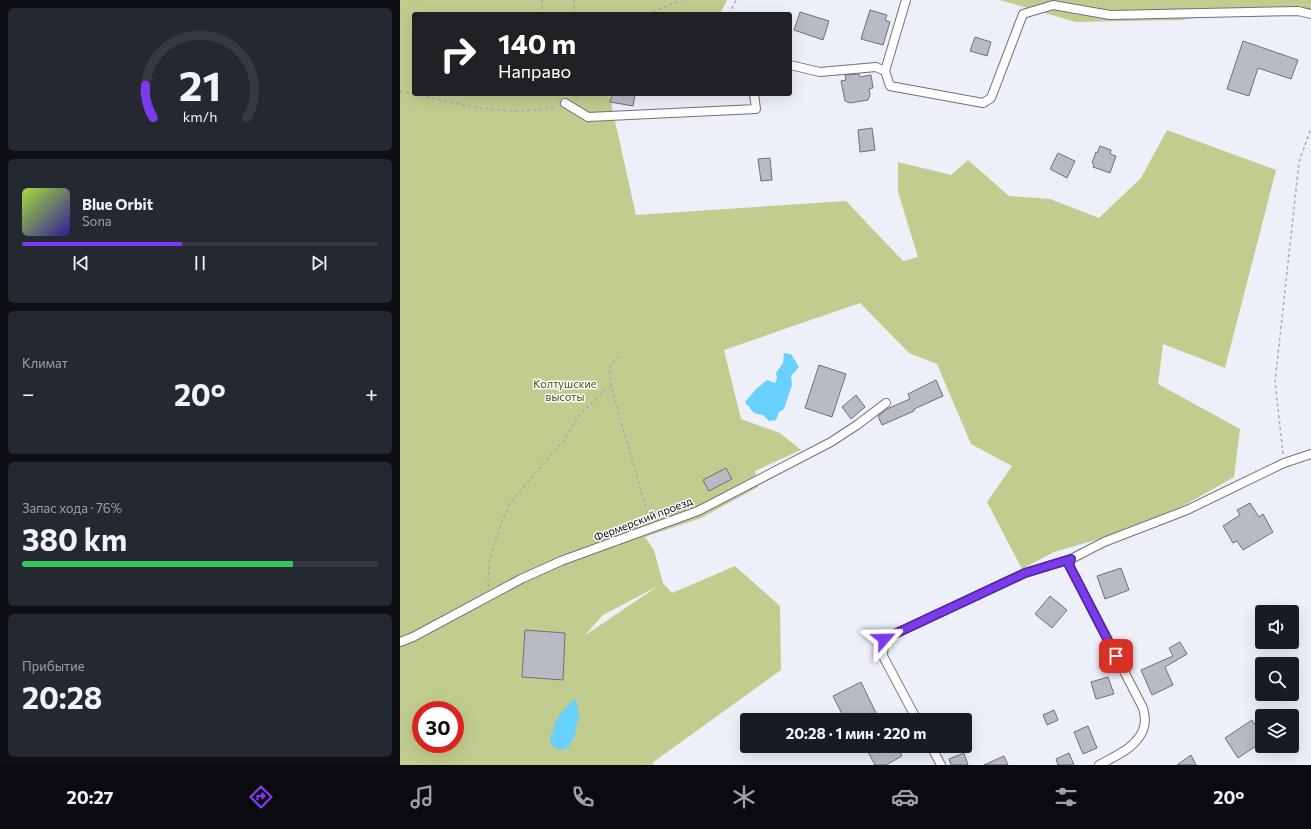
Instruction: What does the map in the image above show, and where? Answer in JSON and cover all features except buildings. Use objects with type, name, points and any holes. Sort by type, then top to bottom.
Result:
[{"type":"street","points":[[906,0],[884,70],[890,86],[983,103],[991,98],[1023,14],[1053,5],[1110,15],[1298,11],[1311,14]]},
{"type":"street","points":[[792,65],[820,72],[876,67],[884,70]]},
{"type":"street","points":[[565,104],[588,117],[756,109],[754,96]]},
{"type":"street","name":"Фермерский проезд","points":[[400,642],[413,637],[521,578],[561,561],[698,511],[831,442],[886,404]]},
{"type":"street","points":[[913,713],[884,656],[884,639],[1025,573],[1071,559],[1104,542],[1186,510],[1284,463],[1311,454]]},
{"type":"street","points":[[1071,559],[1069,565],[1143,708],[1145,719],[1143,730],[1134,744],[1099,765]]},
{"type":"street","points":[[935,753],[941,765]]},
{"type":"path","points":[[542,0],[543,12]]},
{"type":"path","points":[[574,0],[574,12]]},
{"type":"path","points":[[652,12],[681,0]]},
{"type":"path","points":[[731,12],[736,0]]},
{"type":"path","points":[[400,91],[412,94]]},
{"type":"path","points":[[424,96],[483,108],[527,112],[565,104],[579,96]]},
{"type":"path","points":[[1284,463],[1275,382],[1299,162],[1311,128]]},
{"type":"path","points":[[620,356],[610,365],[609,372],[611,386],[648,516],[653,528]]},
{"type":"path","points":[[490,595],[488,578],[490,559],[502,521],[510,503],[563,441],[580,414],[598,396],[611,386]]},
{"type":"green space","name":"Колтушские высоты","points":[[400,0],[727,0],[721,12],[412,12],[412,96],[609,96],[636,215],[846,201],[903,261],[918,257],[898,192],[898,162],[951,175],[968,160],[1009,196],[1050,199],[1099,218],[1141,178],[1167,130],[1276,170],[1225,368],[1163,344],[1158,384],[1240,429],[1234,477],[1151,524],[1054,552],[1022,569],[987,502],[1012,466],[971,444],[937,364],[909,353],[860,303],[724,350],[741,419],[780,433],[801,450],[755,471],[758,487],[701,518],[645,537],[654,550],[663,583],[672,593],[735,566],[780,606],[781,670],[652,763],[654,765],[400,765]],"holes":[[[658,586],[584,636],[603,615]]]},
{"type":"green space","points":[[1000,0],[1311,0],[1311,11],[1293,6],[1242,8],[1182,20],[1076,22]]},
{"type":"water","points":[[784,353],[791,354],[799,367],[791,376],[792,385],[784,409],[779,412],[776,420],[769,421],[763,415],[754,413],[745,402],[756,389],[767,380],[775,383],[777,378],[776,373],[783,363]]},
{"type":"water","points":[[576,700],[580,718],[577,719],[578,722],[576,724],[576,730],[572,742],[568,748],[556,748],[552,745],[550,738],[551,733],[555,732],[552,729],[558,716],[571,701]]},
{"type":"route","points":[[884,639],[1025,573],[1071,559],[1069,565],[1116,656]]}]
